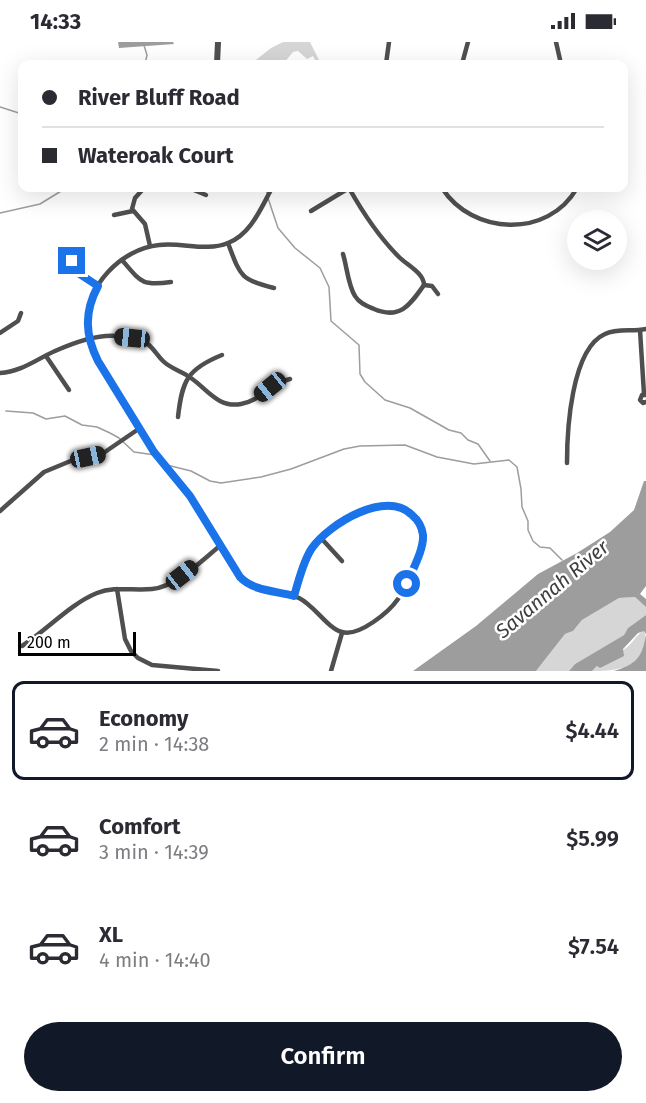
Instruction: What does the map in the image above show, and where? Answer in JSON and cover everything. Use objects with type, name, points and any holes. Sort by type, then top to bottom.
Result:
[{"type":"street","points":[[217,60],[218,42]]},
{"type":"street","points":[[387,60],[389,42]]},
{"type":"street","points":[[463,60],[468,42]]},
{"type":"street","points":[[556,42],[560,60]]},
{"type":"street","points":[[141,192],[132,203],[133,211],[145,224],[150,246]]},
{"type":"street","points":[[199,192],[206,195]]},
{"type":"street","points":[[270,192],[251,225],[240,236],[228,243],[207,247],[169,244],[150,246],[122,260],[111,269],[98,286],[88,312],[87,329],[98,361],[166,468],[182,486],[246,583],[257,588],[294,596],[310,605],[342,633],[364,628],[396,602],[407,584],[423,539],[419,523],[408,511],[388,505],[358,513],[321,538],[309,554],[294,596]]},
{"type":"street","points":[[311,211],[342,192]]},
{"type":"street","points":[[352,192],[382,239],[422,277],[424,285]]},
{"type":"street","points":[[445,192],[456,205],[467,213],[488,222],[508,226],[529,223],[547,216],[563,205],[574,192]]},
{"type":"street","points":[[114,215],[133,211]]},
{"type":"street","points":[[228,243],[243,276],[254,284],[274,288]]},
{"type":"street","points":[[343,254],[355,295],[360,302],[382,312],[393,314],[403,309],[424,285]]},
{"type":"street","points":[[72,255],[72,265],[75,271],[98,286]]},
{"type":"street","points":[[122,260],[144,282],[156,284],[171,282]]},
{"type":"street","points":[[424,285],[432,286],[438,294]]},
{"type":"street","points":[[0,333],[18,321],[21,313]]},
{"type":"street","points":[[567,463],[569,429],[579,368],[596,340],[606,333],[643,330],[645,395],[640,400],[643,403],[646,402]]},
{"type":"street","points":[[0,373],[14,371],[46,356],[90,340],[111,336],[140,339],[169,366],[190,377],[214,399],[237,405],[250,402],[276,384],[290,379]]},
{"type":"street","points":[[178,417],[182,390],[190,377],[204,362],[222,355]]},
{"type":"street","points":[[46,356],[69,390]]},
{"type":"street","points":[[0,511],[44,472],[73,460],[102,454],[140,428]]},
{"type":"street","points":[[321,538],[342,561]]},
{"type":"street","points":[[22,646],[82,600],[100,592],[117,589],[151,590],[168,584],[221,545]]},
{"type":"street","points":[[117,589],[125,639],[133,654],[152,665],[218,671]]},
{"type":"street","points":[[332,671],[342,633]]},
{"type":"shaded area","points":[[283,42],[310,42],[319,60],[315,60],[313,56],[307,59],[298,51],[293,52],[286,60],[256,60]]},
{"type":"shaded area","points":[[635,597],[646,607],[646,615],[628,628],[624,635],[575,664],[569,671],[536,671],[565,634],[573,631],[582,620],[619,598]]},
{"type":"shaded area","points":[[644,630],[645,639],[637,660],[616,669],[592,671],[626,648]]},
{"type":"water","points":[[118,42],[173,42],[174,44],[119,48]]},
{"type":"water","name":"Savannah River","points":[[644,481],[646,481],[646,586],[640,594],[646,599],[646,607],[635,597],[619,598],[582,620],[573,631],[565,634],[536,671],[413,671],[476,626],[538,574],[610,532],[634,510]]},
{"type":"water","points":[[646,615],[646,634],[644,631],[638,633],[623,649],[624,656],[600,668],[597,666],[592,671],[569,671],[575,664],[624,635],[628,628]]},
{"type":"water","points":[[646,635],[646,671],[614,671],[628,666],[637,659]]},
{"type":"waterway","points":[[143,42],[147,55],[146,60]]},
{"type":"waterway","points":[[0,107],[18,113]]},
{"type":"waterway","points":[[0,213],[40,204],[60,192]]},
{"type":"waterway","points":[[268,198],[278,228],[295,248],[320,268],[329,287],[331,321],[359,345],[360,374],[365,382],[385,400],[410,408],[449,430],[461,433],[468,440],[478,444],[490,461]]},
{"type":"waterway","points":[[6,411],[33,413],[46,419],[65,416],[82,425],[97,427],[110,433],[134,452],[155,455]]},
{"type":"waterway","name":"Savannah River","points":[[164,462],[167,465],[191,471],[210,481],[221,483],[261,477],[291,469],[344,449],[360,446],[405,445],[437,457],[474,464],[509,460],[517,467],[522,507],[533,541],[540,547],[550,548],[562,560]]},
{"type":"route","points":[[72,261],[75,271],[98,286],[92,298],[87,323],[91,347],[98,361],[154,452],[190,496],[246,583],[257,588],[294,596],[309,554],[325,534],[358,513],[375,507],[396,505],[408,511],[415,518],[422,531],[423,539],[407,584]]}]
